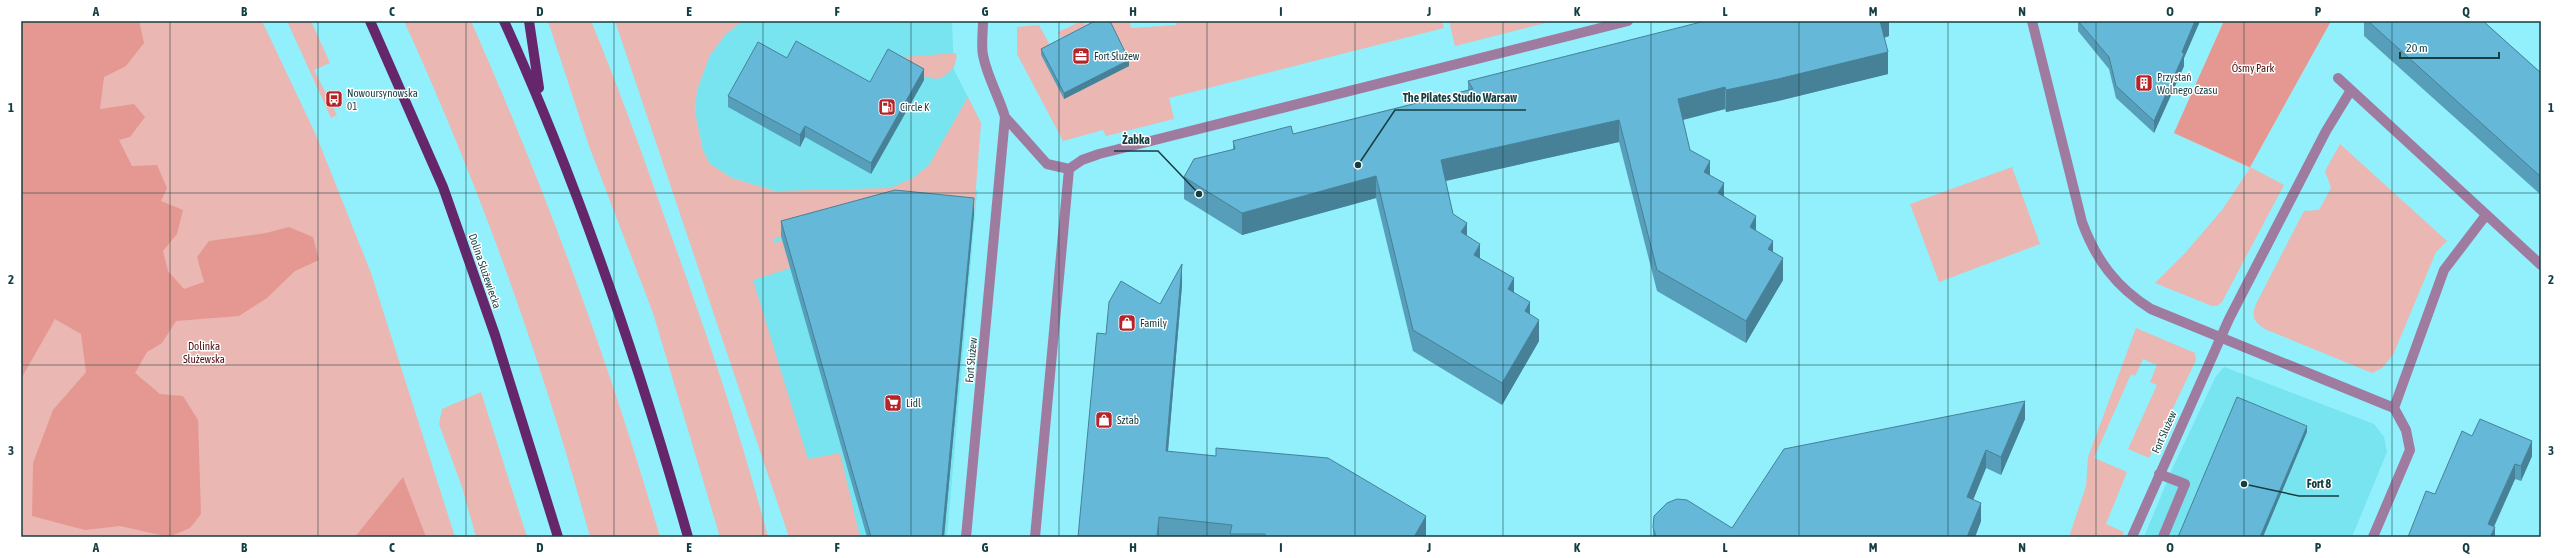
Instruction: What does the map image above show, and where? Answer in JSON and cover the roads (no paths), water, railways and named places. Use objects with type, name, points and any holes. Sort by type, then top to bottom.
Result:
[{"type":"main road","name":"Dolina Służewiecka","points":[[370,21],[443,187],[495,335],[558,537]]},
{"type":"main road","points":[[504,21],[541,102],[627,334],[688,537]]},
{"type":"main road","points":[[529,21],[541,102]]},
{"type":"street","name":"Fort Służew","points":[[966,537],[1005,117],[983,54],[983,21]]},
{"type":"street","points":[[1005,117],[1047,164],[1069,169],[1082,160],[1100,154],[1628,21]]},
{"type":"street","points":[[2032,21],[2082,222],[2090,245],[2099,261],[2111,277],[2136,299],[2151,309],[2394,408],[2406,430],[2410,450],[2373,537]]},
{"type":"street","points":[[2338,78],[2541,265]]},
{"type":"street","name":"Fort Służew","points":[[2132,537],[2220,338],[2326,131],[2351,90]]},
{"type":"street","points":[[1035,537],[1069,169]]},
{"type":"street","points":[[2394,408],[2444,270],[2486,214]]},
{"type":"street","points":[[2159,474],[2185,484],[2163,537]]},
{"type":"place","name":"Fort Służew","points":[[1081,56]]},
{"type":"place","name":"Przystań Wolnego Czasu","points":[[2144,83]]},
{"type":"place","name":"Nowoursynowska 01","points":[[334,99]]},
{"type":"place","name":"Circle K","points":[[887,107]]},
{"type":"place","name":"The Pilates Studio Warsaw","points":[[1358,165]]},
{"type":"place","name":"Żabka","points":[[1199,194]]},
{"type":"place","name":"Family","points":[[1127,323]]},
{"type":"place","name":"Lidl","points":[[893,403]]},
{"type":"place","name":"Sztab","points":[[1104,420]]},
{"type":"place","name":"Fort 8","points":[[2244,484]]},
{"type":"park label","name":"Ósmy Park","points":[[2253,68]]},
{"type":"park label","name":"Dolinka Służewska","points":[[204,352]]}]
